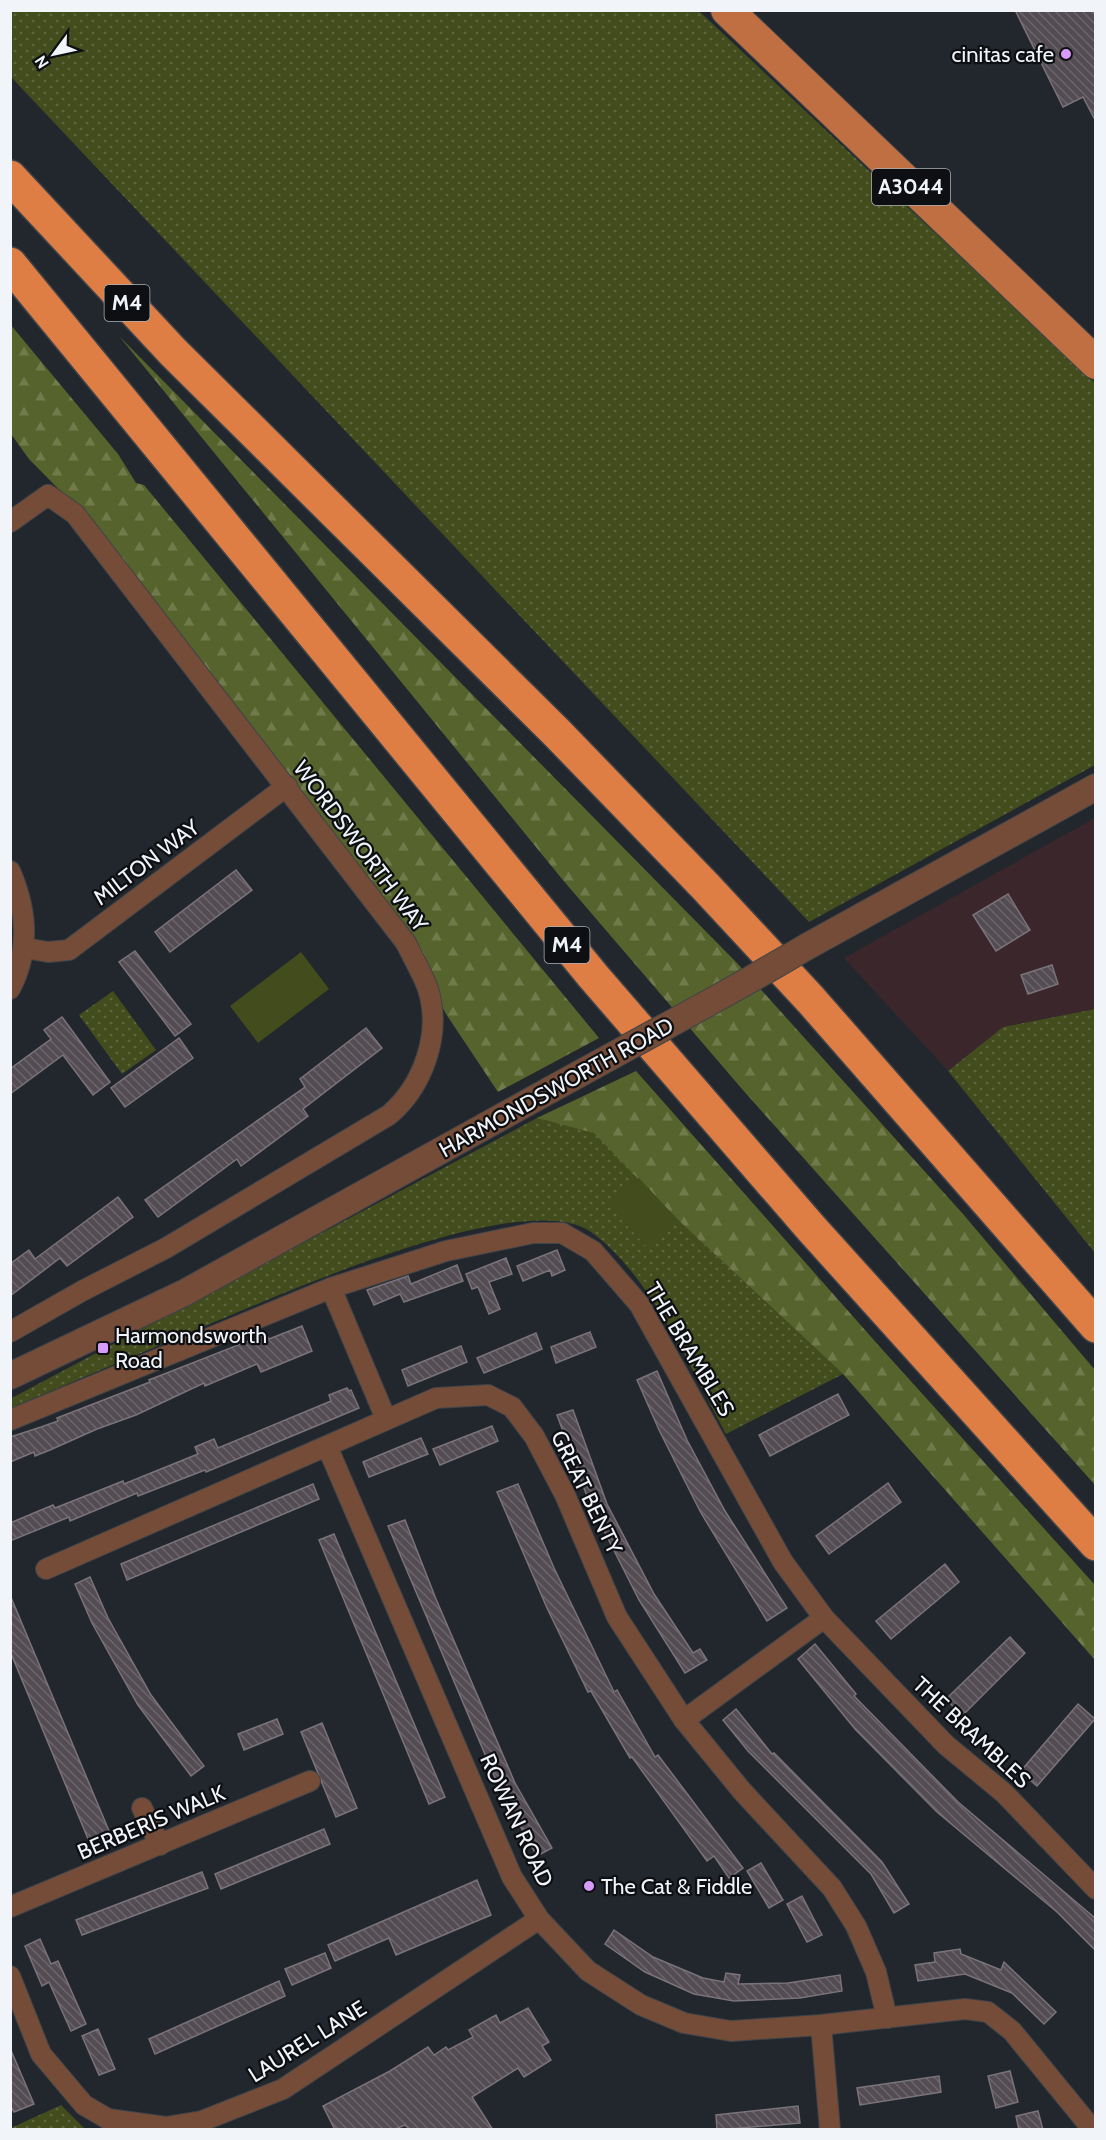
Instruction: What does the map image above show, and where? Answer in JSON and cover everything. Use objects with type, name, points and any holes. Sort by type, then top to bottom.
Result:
[{"type":"highway","name":"M4","points":[[10,177],[173,352],[557,733],[712,894],[834,1025],[1095,1326]]},
{"type":"highway","name":"M4","points":[[10,264],[592,976],[811,1228],[1095,1544]]},
{"type":"main road","name":"A3044","points":[[727,10],[1095,363]]},
{"type":"street","name":"WORDSWORTH WAY","points":[[10,522],[48,495],[75,514],[406,943],[428,989],[433,1017],[424,1065],[416,1084],[406,1101],[389,1115],[166,1248],[82,1291],[10,1332]]},
{"type":"street","name":"MILTON WAY","points":[[25,948],[48,952],[69,950],[287,786]]},
{"type":"street","name":"HARMONDSWORTH ROAD","points":[[10,1376],[184,1293],[1095,787]]},
{"type":"street","points":[[10,989],[25,948],[22,910],[11,872]]},
{"type":"street","name":"THE BRAMBLES","points":[[10,1420],[331,1288],[446,1251],[533,1233],[562,1233],[593,1251],[639,1304],[783,1562],[824,1618],[946,1745],[1004,1793],[1095,1889]]},
{"type":"street","points":[[331,1288],[386,1419]]},
{"type":"street","name":"GREAT BENTY","points":[[46,1569],[436,1398],[488,1395],[512,1407],[534,1436],[565,1495],[617,1617],[684,1720],[742,1791],[832,1888],[856,1926],[876,1972],[887,2018]]},
{"type":"street","name":"ROWAN ROAD","points":[[327,1446],[512,1878],[539,1919],[588,1971],[641,2005],[684,2024],[731,2031],[821,2025],[965,2009],[988,2012],[1012,2031],[1093,2130]]},
{"type":"street","points":[[684,1720],[824,1618]]},
{"type":"street","name":"BERBERIS WALK","points":[[10,1907],[310,1781]]},
{"type":"street","points":[[142,1808],[160,1845]]},
{"type":"street","name":"LAUREL LANE","points":[[10,1976],[41,2054],[84,2105],[108,2119],[166,2127],[201,2121],[283,2090],[539,1919]]},
{"type":"street","points":[[821,2025],[830,2130]]},
{"type":"shaded area","points":[[1095,818],[1095,1009],[1003,1027],[948,1071],[844,958]]},
{"type":"green space","points":[[11,11],[699,11],[1095,383],[1095,765],[809,922],[11,77]]},
{"type":"green space","points":[[10,324],[118,454],[136,483],[144,485],[599,1038],[498,1092],[446,1014],[431,986],[86,517],[29,459],[11,434]]},
{"type":"green space","points":[[119,336],[737,963],[963,1214],[1095,1370],[1095,1485],[742,1089],[562,879]]},
{"type":"green space","points":[[301,952],[329,989],[258,1043],[230,1006]]},
{"type":"green space","points":[[113,991],[156,1050],[122,1074],[79,1015]]},
{"type":"green space","points":[[1096,1009],[1095,1253],[948,1071],[1003,1027]]},
{"type":"green space","points":[[636,1071],[880,1347],[1095,1585],[1095,1660],[843,1374],[676,1218],[594,1133],[537,1118]]},
{"type":"green space","points":[[537,1118],[594,1132],[639,1178],[610,1206],[645,1245],[676,1218],[843,1374],[726,1434],[668,1325],[632,1272],[591,1232],[557,1221],[509,1223],[453,1235],[391,1253],[272,1298],[11,1408],[10,1399]]},
{"type":"green space","points":[[639,1178],[676,1218],[646,1246],[609,1206]]},
{"type":"green space","points":[[61,2105],[85,2129],[11,2129],[11,2128]]},
{"type":"building","name":"cinitas cafe","points":[[1015,10],[1095,10],[1095,120],[1083,97],[1063,107]]},
{"type":"building","points":[[236,870],[252,890],[170,952],[155,932]]},
{"type":"building","points":[[1008,894],[1030,930],[996,951],[973,915]]},
{"type":"building","points":[[135,951],[191,1024],[175,1036],[119,962]]},
{"type":"building","points":[[1052,965],[1058,984],[1028,994],[1021,975]]},
{"type":"building","points":[[62,1017],[110,1082],[93,1095],[63,1055],[10,1094],[10,1069],[51,1039],[44,1030]]},
{"type":"building","points":[[366,1028],[382,1048],[303,1109],[308,1116],[241,1166],[237,1159],[158,1217],[145,1200],[305,1087],[300,1079]]},
{"type":"building","points":[[179,1038],[193,1058],[125,1107],[111,1088]]},
{"type":"building","points":[[118,1197],[133,1217],[67,1266],[60,1258],[10,1296],[10,1264],[29,1250],[35,1259]]},
{"type":"building","points":[[557,1250],[565,1270],[552,1276],[550,1270],[523,1281],[517,1266]]},
{"type":"building","points":[[506,1258],[512,1274],[489,1282],[500,1309],[489,1314],[478,1287],[472,1289],[466,1274]]},
{"type":"building","points":[[457,1265],[463,1281],[404,1302],[400,1294],[374,1305],[367,1290],[408,1276],[411,1284]]},
{"type":"building","points":[[302,1326],[312,1351],[261,1372],[257,1364],[205,1386],[204,1383],[136,1415],[35,1456],[34,1452],[10,1462],[10,1437],[58,1421],[57,1418],[266,1334],[269,1339]]},
{"type":"building","points":[[590,1332],[596,1347],[556,1363],[551,1347]]},
{"type":"building","points":[[536,1333],[542,1349],[484,1373],[477,1358]]},
{"type":"building","points":[[461,1346],[467,1362],[408,1386],[402,1370]]},
{"type":"building","points":[[657,1371],[687,1440],[725,1511],[787,1608],[767,1621],[701,1513],[660,1432],[637,1380]]},
{"type":"building","points":[[347,1388],[351,1390],[359,1408],[206,1472],[205,1470],[138,1496],[137,1493],[70,1521],[69,1517],[10,1541],[10,1523],[53,1505],[55,1508],[123,1481],[124,1484],[198,1454],[195,1447],[214,1439],[218,1448],[331,1401],[329,1395]]},
{"type":"building","points":[[838,1394],[849,1415],[770,1456],[759,1435]]},
{"type":"building","points":[[573,1410],[607,1504],[654,1594],[693,1653],[700,1649],[707,1660],[685,1673],[639,1600],[588,1499],[557,1415]]},
{"type":"building","points":[[492,1426],[498,1441],[440,1465],[433,1449]]},
{"type":"building","points":[[421,1438],[428,1454],[369,1477],[363,1462]]},
{"type":"building","points":[[888,1483],[901,1502],[829,1554],[816,1536]]},
{"type":"building","points":[[313,1484],[319,1499],[127,1580],[121,1564]]},
{"type":"building","points":[[518,1484],[554,1568],[614,1692],[617,1690],[655,1757],[658,1755],[743,1868],[729,1878],[714,1856],[707,1861],[632,1757],[630,1758],[591,1691],[588,1692],[547,1608],[497,1492]]},
{"type":"building","points":[[405,1520],[436,1599],[515,1783],[552,1848],[537,1856],[501,1792],[388,1526]]},
{"type":"building","points":[[334,1534],[445,1797],[429,1804],[319,1540]]},
{"type":"building","points":[[945,1564],[959,1582],[891,1639],[876,1621]]},
{"type":"building","points":[[90,1577],[108,1618],[151,1695],[204,1766],[191,1776],[138,1705],[92,1623],[75,1584]]},
{"type":"building","points":[[10,1595],[112,1838],[91,1846],[10,1651]]},
{"type":"building","points":[[1010,1637],[1025,1653],[962,1716],[946,1699]]},
{"type":"building","points":[[815,1644],[856,1694],[854,1696],[958,1802],[1095,1918],[1095,1950],[1057,1912],[937,1812],[855,1729],[798,1659]]},
{"type":"building","points":[[1078,1704],[1095,1719],[1037,1786],[1020,1772]]},
{"type":"building","points":[[736,1709],[772,1754],[774,1753],[882,1862],[909,1904],[894,1913],[871,1874],[748,1751],[723,1720]]},
{"type":"building","points":[[277,1719],[283,1734],[244,1750],[238,1734]]},
{"type":"building","points":[[322,1723],[357,1808],[336,1817],[301,1732]]},
{"type":"building","points":[[324,1829],[330,1844],[221,1889],[215,1874]]},
{"type":"building","points":[[761,1863],[783,1900],[769,1908],[747,1871]]},
{"type":"building","points":[[202,1872],[208,1888],[82,1935],[76,1920]]},
{"type":"building","points":[[477,1880],[491,1915],[396,1955],[389,1938],[335,1961],[328,1945]]},
{"type":"building","points":[[802,1896],[822,1935],[807,1942],[787,1904]]},
{"type":"building","points":[[614,1930],[653,1957],[703,1978],[724,1982],[726,1973],[740,1975],[738,1984],[788,1983],[840,1975],[842,1991],[800,1998],[734,2001],[694,1994],[645,1972],[605,1944]]},
{"type":"building","points":[[40,1939],[51,1964],[58,1961],[86,2024],[71,2031],[49,1982],[42,1986],[25,1946]]},
{"type":"building","points":[[960,1949],[961,1954],[1001,1970],[1004,1962],[1056,2012],[1044,2024],[1012,1993],[965,1974],[918,1981],[915,1965],[935,1962],[934,1953]]},
{"type":"building","points":[[325,1953],[331,1968],[292,1985],[285,1969]]},
{"type":"building","points":[[279,1981],[285,1996],[155,2054],[149,2039]]},
{"type":"building","points":[[528,2008],[549,2042],[542,2046],[551,2060],[524,2077],[518,2068],[472,2097],[493,2130],[410,2130],[405,2125],[393,2130],[335,2130],[323,2106],[390,2071],[428,2047],[434,2055],[446,2047],[448,2050],[473,2037],[469,2030],[496,2015],[500,2023]]},
{"type":"building","points":[[98,2029],[115,2069],[99,2075],[82,2036]]},
{"type":"building","points":[[10,2048],[34,2104],[14,2112],[10,2105]]},
{"type":"building","points":[[1010,2071],[1018,2102],[996,2108],[988,2076]]},
{"type":"building","points":[[939,2076],[941,2092],[860,2105],[857,2088]]},
{"type":"building","points":[[798,2106],[800,2123],[717,2130],[716,2115]]},
{"type":"building","points":[[1038,2111],[1043,2130],[1019,2130],[1016,2116]]},
{"type":"place","name":"cinitas cafe","points":[[1066,54]]},
{"type":"place","name":"Harmondsworth Road","points":[[103,1348]]},
{"type":"place","name":"The Cat & Fiddle","points":[[589,1886]]}]
